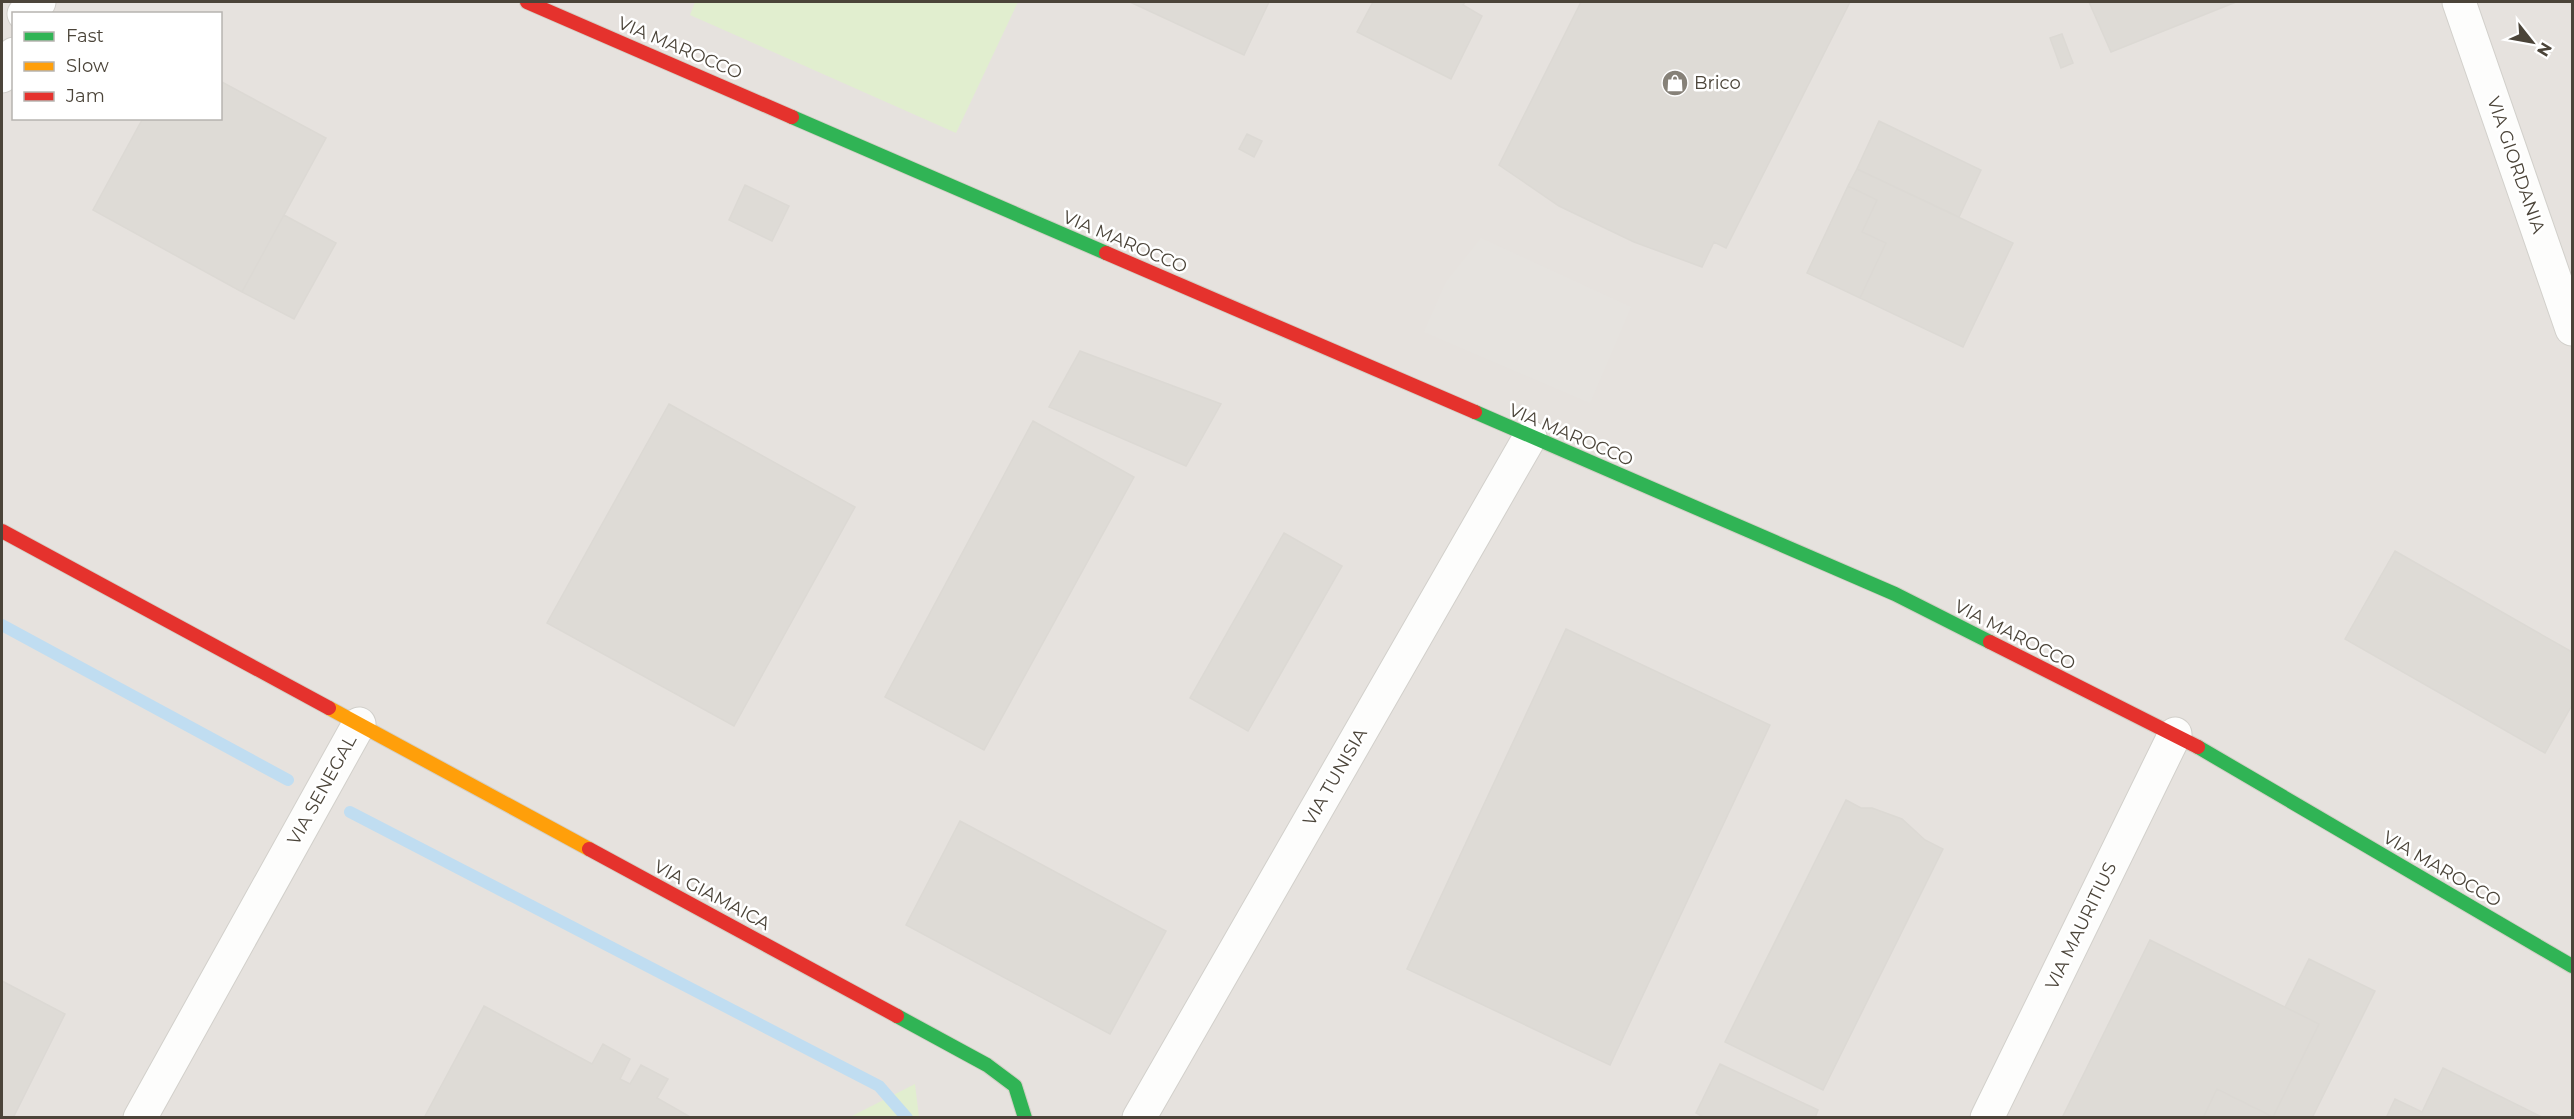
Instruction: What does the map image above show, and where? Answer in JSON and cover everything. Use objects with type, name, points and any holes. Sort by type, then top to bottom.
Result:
[{"type":"street","points":[[27,12],[41,2]]},
{"type":"street","name":"VIA MAROCCO","points":[[527,2],[1895,594],[2175,734],[2572,966]]},
{"type":"street","name":"VIA GIORDANIA","points":[[2459,2],[2572,329]]},
{"type":"street","points":[[2,76],[12,58]]},
{"type":"street","name":"VIA TUNISIA","points":[[1139,1118],[1530,437]]},
{"type":"street","name":"VIA SENEGAL","points":[[2,531],[359,724],[140,1118]]},
{"type":"street","name":"VIA GIAMAICA","points":[[359,724],[987,1065],[1015,1086],[1026,1118]]},
{"type":"street","name":"VIA MAURITIUS","points":[[1987,1118],[2175,734]]},
{"type":"shaded area","points":[[2,2],[2572,2],[2572,1117],[2,1117]]},
{"type":"shaded area","points":[[1481,238],[1631,307],[1590,403],[1424,332],[1446,282]]},
{"type":"green space","points":[[695,2],[1018,2],[956,133],[690,15]]},
{"type":"green space","points":[[915,1084],[919,1117],[850,1117]]},
{"type":"building","points":[[1130,2],[1269,2],[1244,55]]},
{"type":"building","points":[[1373,2],[1465,2],[1463,5],[1482,16],[1451,79],[1357,32]]},
{"type":"building","name":"Brico","points":[[1581,2],[1850,2],[1726,248],[1714,242],[1702,267],[1634,242],[1559,206],[1499,165]]},
{"type":"building","points":[[2089,2],[2236,2],[2111,52]]},
{"type":"building","points":[[2062,34],[2073,63],[2061,68],[2050,38]]},
{"type":"building","points":[[222,82],[326,138],[242,292],[93,210],[142,120],[222,120]]},
{"type":"building","points":[[1879,121],[1981,170],[1959,217],[1857,169]]},
{"type":"building","points":[[1247,134],[1262,141],[1254,157],[1239,149]]},
{"type":"building","points":[[1857,169],[2013,243],[1963,347],[1860,298],[1886,243],[1862,232],[1877,200],[1848,186]]},
{"type":"building","points":[[745,185],[789,206],[772,241],[729,220]]},
{"type":"building","points":[[1848,186],[1877,200],[1862,232],[1886,243],[1860,298],[1807,273]]},
{"type":"building","points":[[284,215],[336,243],[294,319],[242,292]]},
{"type":"building","points":[[1080,351],[1221,404],[1186,466],[1049,407]]},
{"type":"building","points":[[669,404],[855,507],[734,726],[547,623]]},
{"type":"building","points":[[1033,421],[1134,477],[984,750],[885,697]]},
{"type":"building","points":[[1284,533],[1342,566],[1248,731],[1190,698]]},
{"type":"building","points":[[2395,551],[2572,652],[2572,705],[2545,753],[2345,639]]},
{"type":"building","points":[[1566,629],[1770,725],[1610,1065],[1407,969]]},
{"type":"building","points":[[1846,800],[1861,808],[1872,808],[1902,819],[1925,840],[1943,849],[1823,1090],[1725,1042]]},
{"type":"building","points":[[960,821],[1166,931],[1110,1034],[906,925]]},
{"type":"building","points":[[2150,940],[2319,1024],[2273,1117],[2217,1089],[2203,1118],[2062,1118]]},
{"type":"building","points":[[2309,959],[2375,991],[2312,1118],[2203,1118],[2217,1089],[2273,1117],[2319,1024],[2285,1007]]},
{"type":"building","points":[[2,981],[65,1014],[13,1118],[2,1118]]},
{"type":"building","points":[[484,1006],[592,1064],[603,1044],[630,1059],[620,1079],[630,1084],[641,1065],[668,1079],[657,1098],[692,1118],[424,1118]]},
{"type":"building","points":[[1720,1064],[1818,1110],[1815,1118],[1705,1118],[1696,1113]]},
{"type":"building","points":[[2443,1068],[2544,1118],[2386,1118],[2395,1099],[2422,1112]]},
{"type":"waterway","points":[[2,625],[288,780]]},
{"type":"waterway","points":[[350,812],[879,1086],[907,1118]]},
{"type":"traffic: fast","points":[[792,117],[1106,253]]},
{"type":"traffic: fast","points":[[1475,412],[1895,594],[1990,642]]},
{"type":"traffic: fast","points":[[2198,747],[2572,966]]},
{"type":"traffic: fast","points":[[897,1016],[987,1065],[1015,1086],[1025,1118]]},
{"type":"traffic: slow","points":[[329,708],[589,849]]},
{"type":"traffic: jam","points":[[527,2],[792,117]]},
{"type":"traffic: jam","points":[[1106,253],[1475,412]]},
{"type":"traffic: jam","points":[[2,531],[329,708]]},
{"type":"traffic: jam","points":[[1990,642],[2198,747]]},
{"type":"traffic: jam","points":[[589,849],[897,1016]]},
{"type":"place","name":"Brico","points":[[1675,83]]}]
